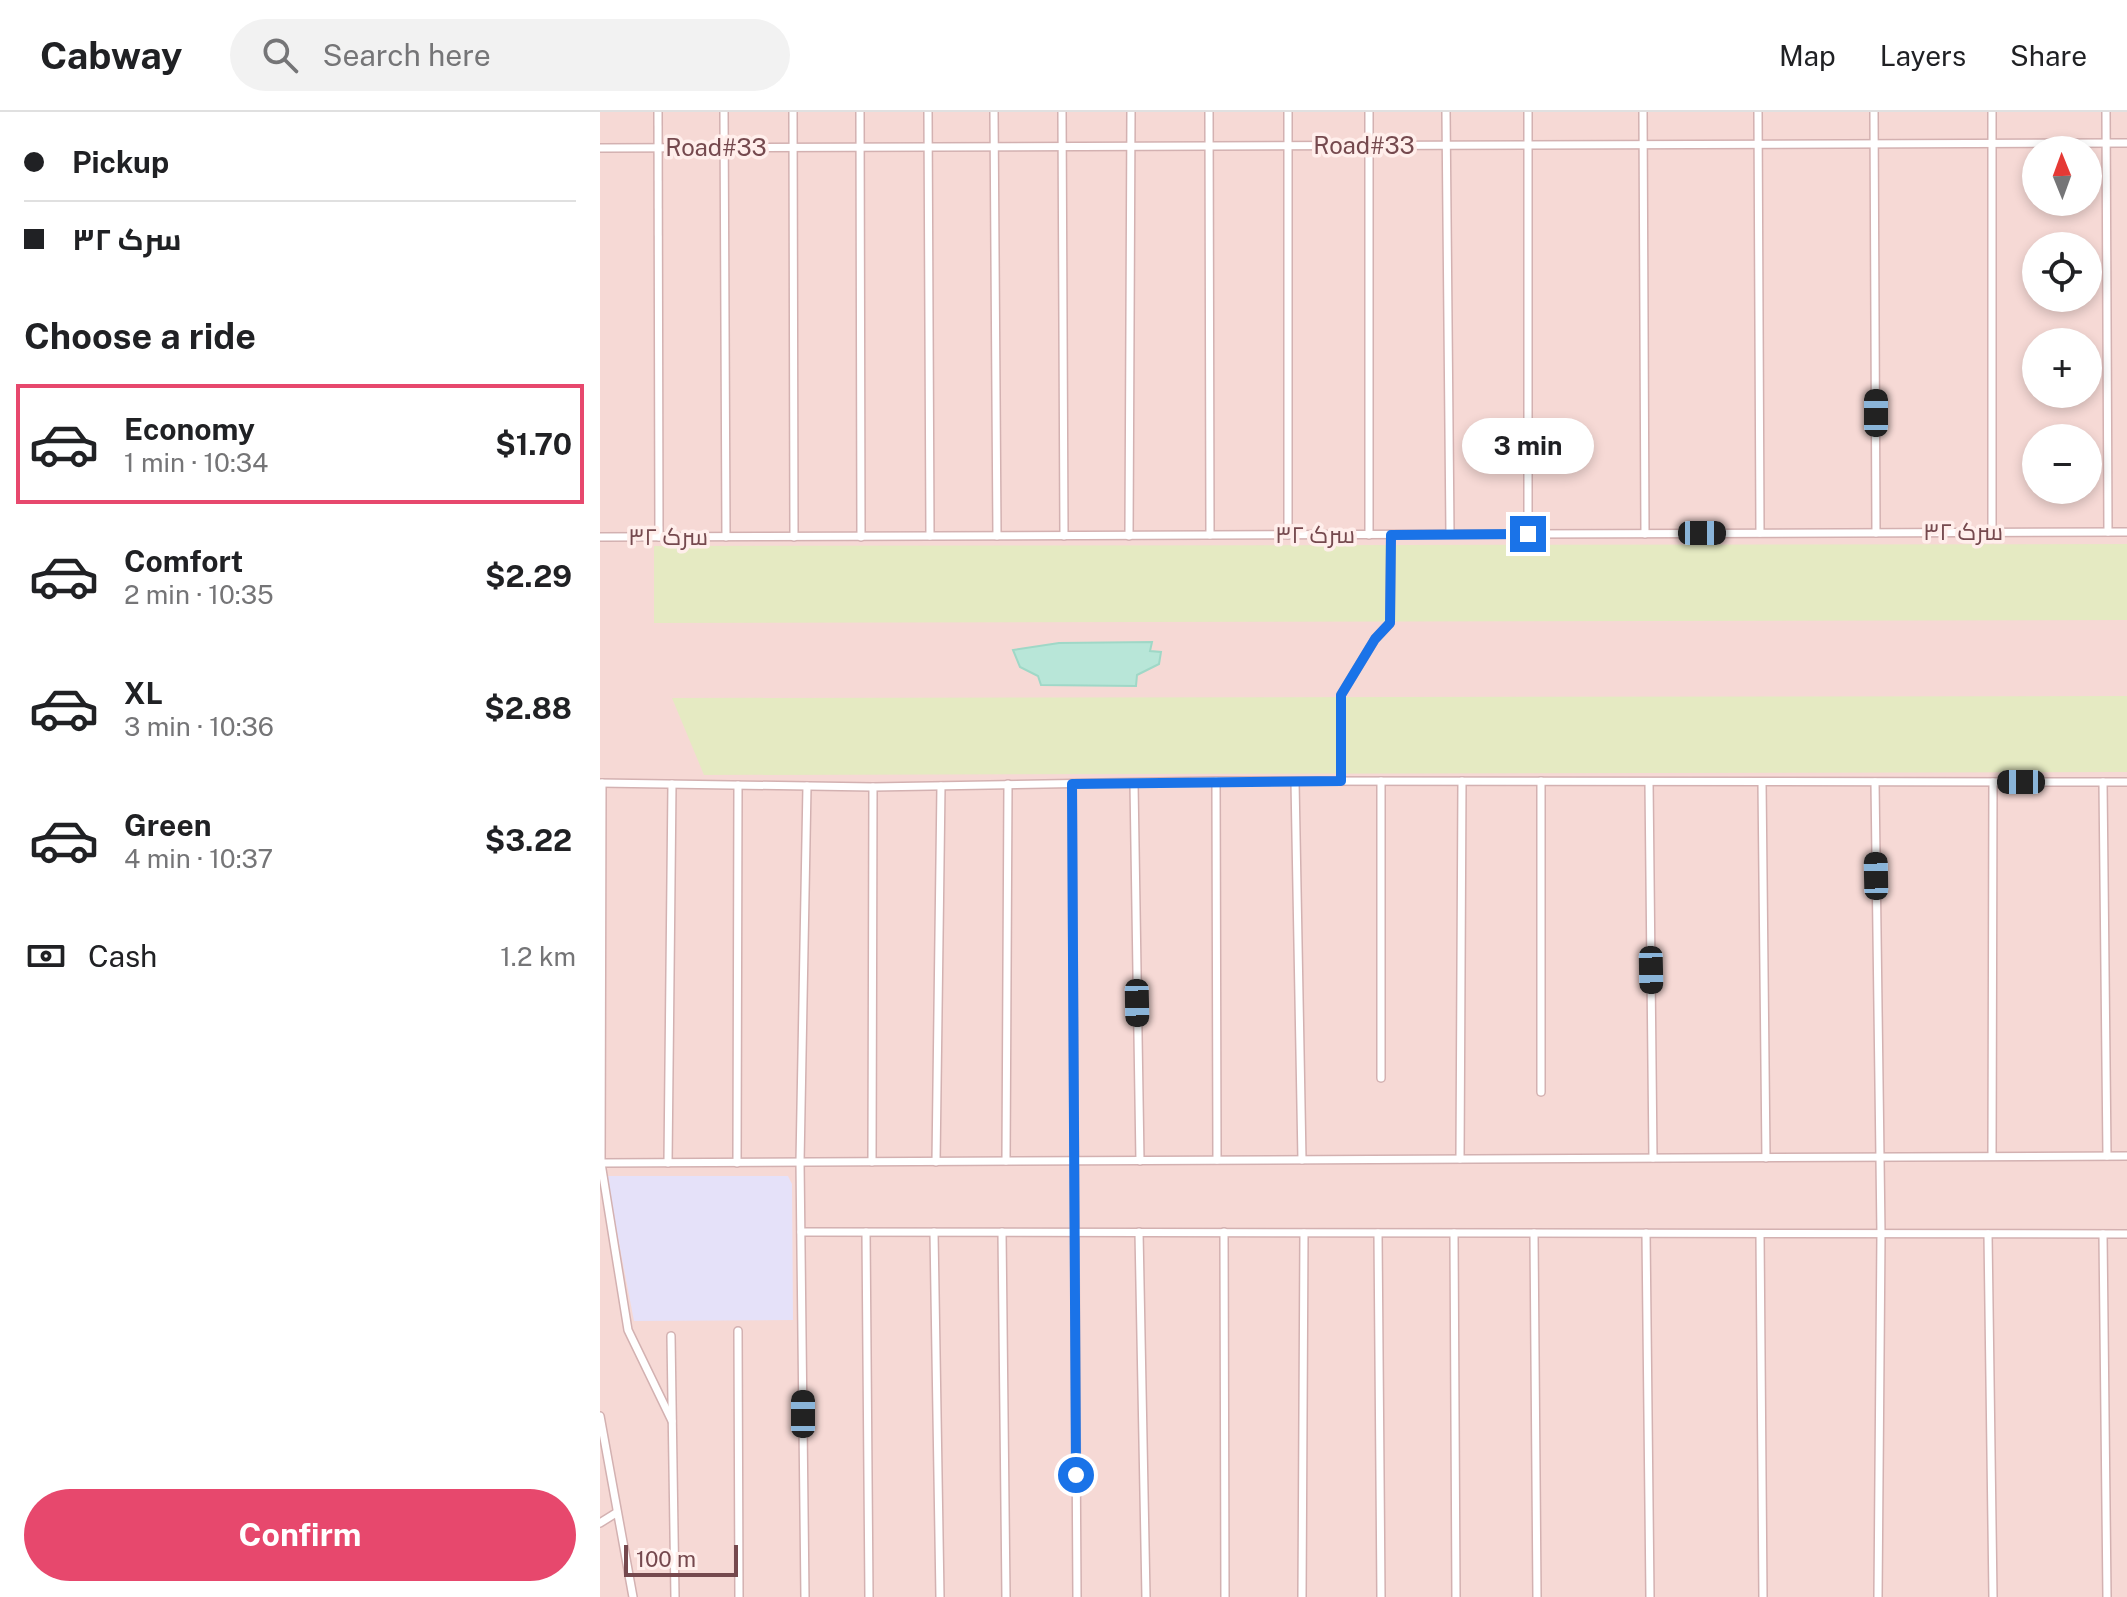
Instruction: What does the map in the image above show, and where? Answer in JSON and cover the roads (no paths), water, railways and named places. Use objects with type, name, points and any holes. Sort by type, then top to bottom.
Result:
[{"type":"street","points":[[658,112],[659,537]]},
{"type":"street","points":[[724,112],[726,537]]},
{"type":"street","points":[[793,112],[794,537]]},
{"type":"street","points":[[860,112],[861,537]]},
{"type":"street","points":[[928,112],[930,536]]},
{"type":"street","points":[[994,112],[997,536]]},
{"type":"street","points":[[1062,112],[1064,536]]},
{"type":"street","points":[[1129,536],[1131,112]]},
{"type":"street","points":[[1209,112],[1210,535]]},
{"type":"street","points":[[1288,112],[1288,535]]},
{"type":"street","points":[[1369,112],[1369,535]]},
{"type":"street","points":[[1446,112],[1450,534]]},
{"type":"street","points":[[1528,112],[1528,534]]},
{"type":"street","points":[[1643,112],[1645,534]]},
{"type":"street","points":[[1758,112],[1760,533]]},
{"type":"street","points":[[1874,112],[1876,533]]},
{"type":"street","points":[[1992,112],[1992,532]]},
{"type":"street","points":[[2106,112],[2108,532]]},
{"type":"street","name":"Road#33","points":[[600,148],[2127,143]]},
{"type":"street","name":"سرک ۳۲","points":[[600,537],[2127,532]]},
{"type":"street","points":[[1341,781],[1341,695],[1375,639],[1390,623],[1391,535]]},
{"type":"street","points":[[1216,781],[1217,1160]]},
{"type":"street","points":[[672,1421],[628,1330],[601,1163],[601,783],[873,787],[1216,781],[2127,782]]},
{"type":"street","points":[[1295,781],[1302,1160]]},
{"type":"street","points":[[1381,781],[1381,1078]]},
{"type":"street","points":[[1460,1159],[1462,781]]},
{"type":"street","points":[[1541,781],[1541,1092]]},
{"type":"street","points":[[1649,782],[1653,1158]]},
{"type":"street","points":[[1762,782],[1766,1158]]},
{"type":"street","points":[[1875,782],[1881,1234],[1878,1597]]},
{"type":"street","points":[[1992,1156],[1993,782]]},
{"type":"street","points":[[2103,782],[2107,1156]]},
{"type":"street","points":[[1134,783],[1140,1161]]},
{"type":"street","points":[[668,1163],[672,784]]},
{"type":"street","points":[[1006,1161],[1008,784]]},
{"type":"street","points":[[1072,784],[1077,1597]]},
{"type":"street","points":[[737,1163],[738,785]]},
{"type":"street","points":[[805,1597],[800,1162],[807,786]]},
{"type":"street","points":[[936,1162],[941,786]]},
{"type":"street","points":[[872,1162],[873,787]]},
{"type":"street","points":[[601,1163],[2127,1156]]},
{"type":"street","points":[[801,1232],[2127,1234]]},
{"type":"street","points":[[866,1232],[869,1597]]},
{"type":"street","points":[[934,1232],[940,1597]]},
{"type":"street","points":[[1002,1232],[1006,1597]]},
{"type":"street","points":[[1139,1232],[1146,1597]]},
{"type":"street","points":[[1224,1232],[1225,1597]]},
{"type":"street","points":[[1302,1597],[1304,1233]]},
{"type":"street","points":[[1378,1233],[1381,1597]]},
{"type":"street","points":[[1454,1233],[1456,1597]]},
{"type":"street","points":[[1534,1233],[1537,1597]]},
{"type":"street","points":[[1646,1233],[1650,1597]]},
{"type":"street","points":[[1760,1234],[1763,1597]]},
{"type":"street","points":[[1988,1234],[1993,1597]]},
{"type":"street","points":[[2103,1234],[2107,1597]]},
{"type":"street","points":[[738,1331],[739,1597]]},
{"type":"street","points":[[671,1336],[675,1597]]},
{"type":"street","points":[[600,1416],[630,1596]]},
{"type":"street","points":[[600,1523],[616,1513]]},
{"type":"water","points":[[1152,642],[1150,651],[1161,652],[1159,664],[1137,675],[1136,686],[1041,685],[1038,676],[1020,667],[1013,650],[1059,643]]}]
